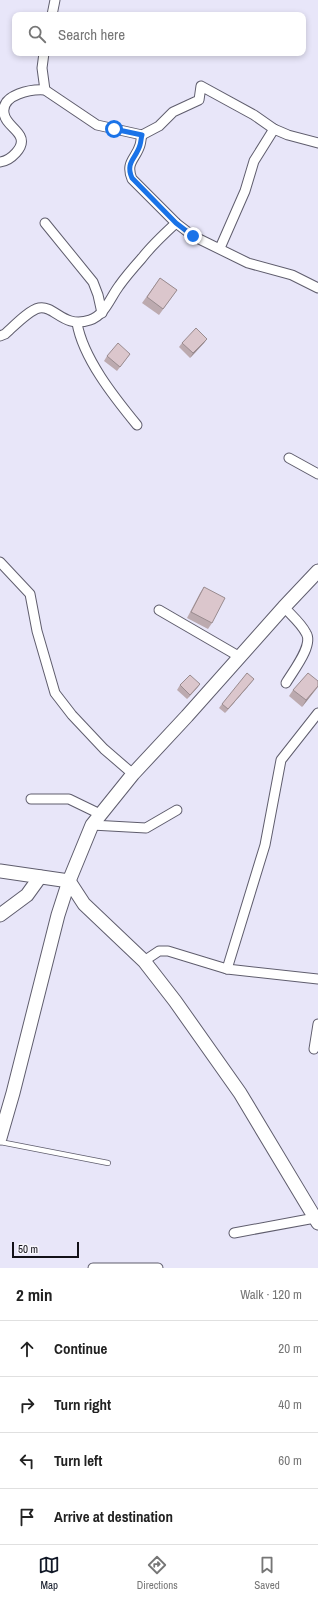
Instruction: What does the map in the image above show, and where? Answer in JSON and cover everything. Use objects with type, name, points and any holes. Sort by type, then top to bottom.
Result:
[{"type":"street","points":[[53,12],[55,0]]},
{"type":"street","points":[[44,56],[42,68],[45,90]]},
{"type":"street","points":[[0,162],[5,162],[12,158],[21,143],[20,136],[10,125],[4,113],[5,104],[11,98],[36,89],[45,90],[97,125],[142,135],[158,126],[173,112],[199,100],[201,86],[254,114],[274,129],[288,135],[318,143]]},
{"type":"street","points":[[220,248],[245,191],[254,161],[274,129]]},
{"type":"street","points":[[142,135],[140,145],[130,165],[129,171],[132,178],[176,223],[193,236],[248,263],[292,275],[318,288]]},
{"type":"street","points":[[45,223],[93,282],[102,313]]},
{"type":"street","points":[[0,336],[5,334],[32,311],[39,308],[46,308],[70,322],[77,323],[91,320],[102,313],[118,287],[142,258],[176,223]]},
{"type":"street","points":[[77,323],[79,336],[89,357],[119,404],[137,425]]},
{"type":"street","points":[[289,458],[318,474]]},
{"type":"street","points":[[0,562],[30,594],[38,631],[55,693],[72,716],[98,743],[133,774]]},
{"type":"street","points":[[0,1138],[13,1094],[58,915],[69,881],[92,826],[133,774],[318,571]]},
{"type":"street","points":[[284,607],[307,633],[308,640],[306,650],[286,683]]},
{"type":"street","points":[[159,610],[240,657]]},
{"type":"street","points":[[227,969],[265,845],[281,760],[318,713]]},
{"type":"street","points":[[31,799],[69,799],[100,814]]},
{"type":"street","points":[[92,826],[146,828],[177,810]]},
{"type":"street","points":[[0,871],[69,881],[84,904],[144,961],[240,1092],[317,1220],[234,1233]]},
{"type":"street","points":[[0,915],[27,895],[40,877]]},
{"type":"street","points":[[144,961],[159,951],[168,951],[227,969],[318,980]]},
{"type":"street","points":[[314,1050],[318,1024]]},
{"type":"street","points":[[93,1268],[158,1268]]},
{"type":"lane","points":[[0,1142],[108,1163]]},
{"type":"building","points":[[160,278],[177,290],[163,309],[147,297]]},
{"type":"building","points":[[196,328],[207,339],[193,353],[182,343]]},
{"type":"building","points":[[118,343],[130,354],[120,367],[107,356]]},
{"type":"building","points":[[204,587],[225,598],[212,623],[191,612]]},
{"type":"building","points":[[247,673],[254,679],[228,709],[222,704]]},
{"type":"building","points":[[308,673],[318,681],[318,686],[306,700],[293,690]]},
{"type":"building","points":[[190,675],[200,684],[190,695],[180,685]]},
{"type":"route","points":[[114,129],[142,135],[140,145],[130,165],[129,171],[132,178],[176,223],[193,236]]}]
